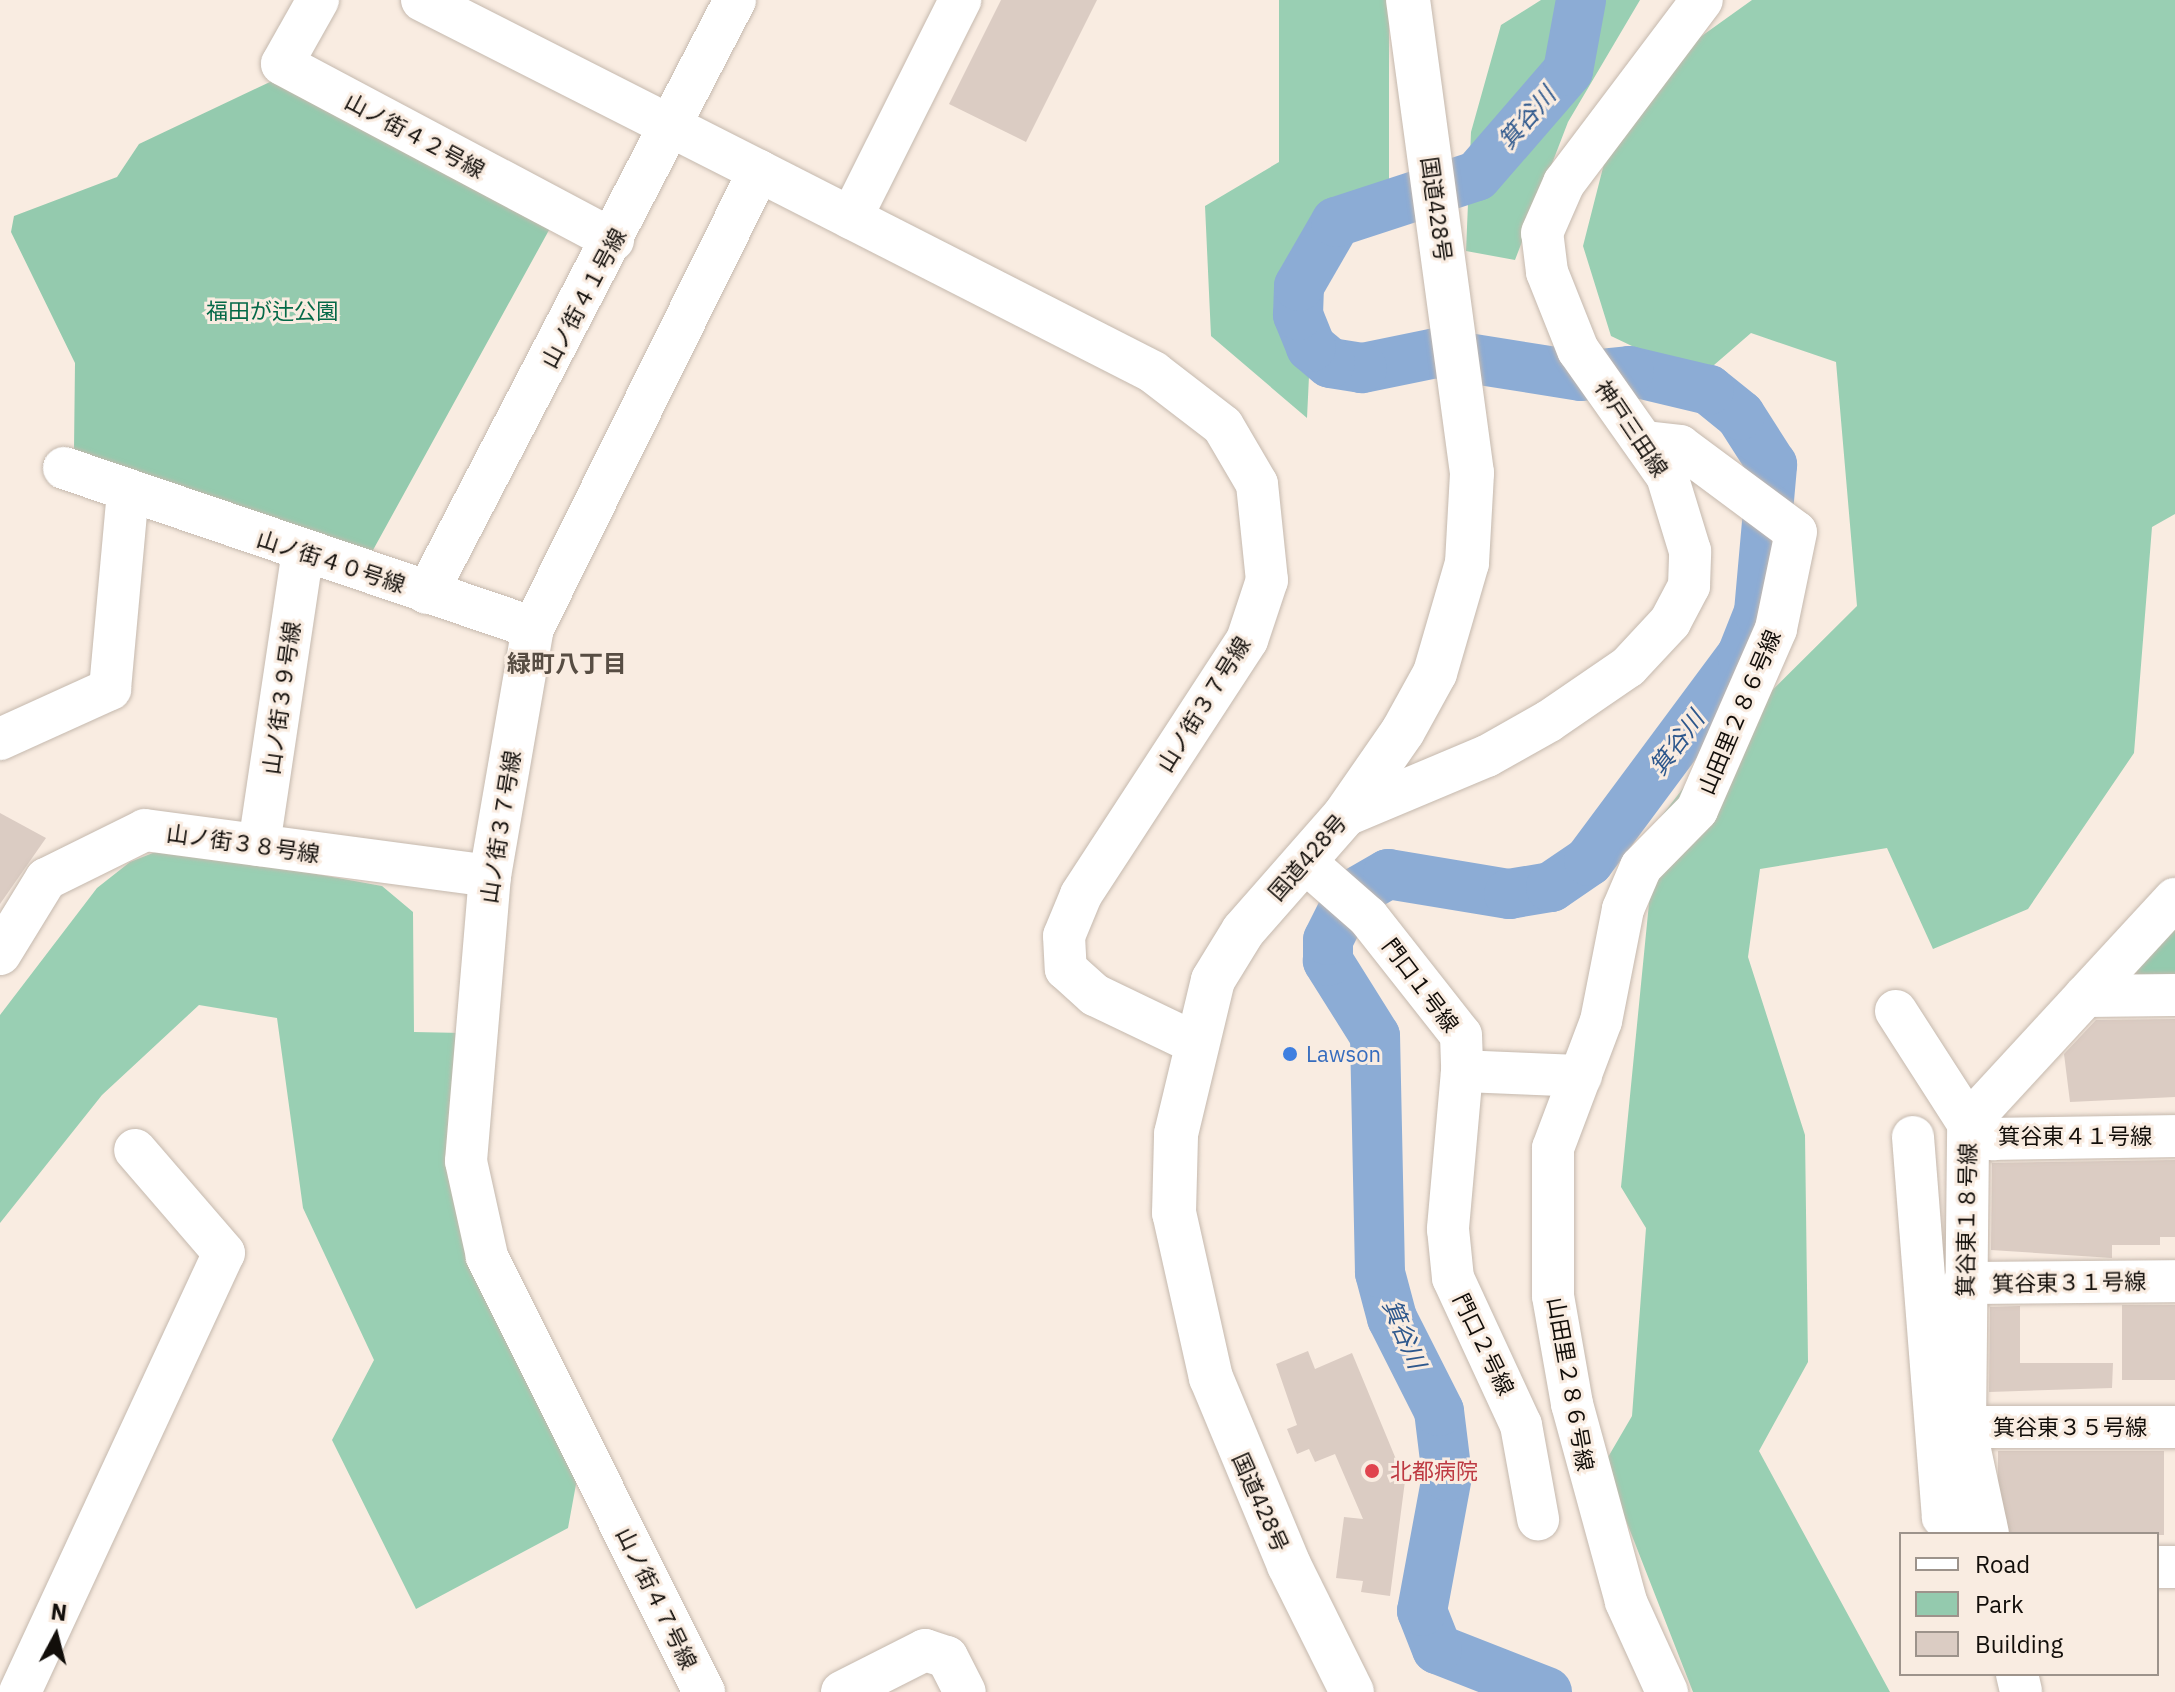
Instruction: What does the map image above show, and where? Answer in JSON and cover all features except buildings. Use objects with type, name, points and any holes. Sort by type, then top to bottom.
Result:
[{"type":"highway","name":"国道428号","points":[[1352,1692],[1233,1438],[1192,1304],[1174,1213],[1176,1134],[1193,1042],[1213,980],[1243,931],[1316,873],[1344,816],[1435,673],[1467,563],[1472,473],[1408,0]]},
{"type":"street","name":"山ノ街４２号線","points":[[318,0],[282,64],[613,240]]},
{"type":"street","name":"山ノ街４１号線","points":[[427,593],[673,127],[735,0]]},
{"type":"street","points":[[851,218],[960,0]]},
{"type":"street","name":"神戸三田線","points":[[1344,816],[1487,756],[1549,721],[1628,667],[1670,622],[1689,586],[1690,551],[1667,476],[1578,350],[1547,272],[1542,233],[1564,183],[1702,0]]},
{"type":"street","points":[[449,6],[673,127]]},
{"type":"street","name":"山ノ街３７号線","points":[[673,127],[1153,372],[1223,426],[1257,484],[1268,532],[1267,580],[1247,640],[1081,895],[1064,936],[1066,969],[1095,995],[1193,1042]]},
{"type":"street","name":"山ノ街３７号線","points":[[610,1504],[474,1215],[466,1161],[490,876],[533,628],[759,171]]},
{"type":"street","name":"山田里２８６号線","points":[[1644,442],[1680,446],[1775,514],[1794,566],[1776,629],[1697,810],[1641,867],[1581,1076],[1553,1148],[1553,1296],[1594,1505],[1667,1692]]},
{"type":"street","name":"山ノ街４０号線","points":[[64,468],[128,493],[533,628]]},
{"type":"street","points":[[0,739],[110,689],[128,493]]},
{"type":"street","name":"山ノ街３９号線","points":[[259,845],[303,551]]},
{"type":"street","name":"山ノ街３８号線","points":[[0,954],[46,879],[145,830],[490,876]]},
{"type":"street","name":"門口１号線","points":[[1316,873],[1368,917],[1461,1035],[1462,1071]]},
{"type":"street","name":"箕谷東１８号線","points":[[1913,1137],[1943,1517],[1986,1529],[1965,1427],[1964,1283],[1968,1123],[2175,899]]},
{"type":"street","points":[[2085,996],[2175,995]]},
{"type":"street","name":"箕谷東４１号線","points":[[1896,1011],[1968,1123],[1993,1139],[2175,1136]]},
{"type":"street","points":[[1462,1071],[1581,1076]]},
{"type":"street","name":"門口２号線","points":[[1462,1071],[1448,1229],[1453,1278],[1521,1425],[1538,1519]]},
{"type":"street","points":[[20,1692],[224,1253],[135,1150]]},
{"type":"street","name":"箕谷東３１号線","points":[[1964,1283],[2175,1281]]},
{"type":"street","name":"箕谷東３５号線","points":[[1965,1427],[2175,1427]]},
{"type":"street","name":"山ノ街４７号線","points":[[610,1504],[704,1692]]},
{"type":"street","points":[[842,1692],[925,1650],[947,1657],[965,1692]]},
{"type":"green space","points":[[1279,0],[1389,0],[1389,216],[1316,231],[1307,418],[1211,336],[1205,206],[1279,162]]},
{"type":"green space","points":[[1541,0],[1640,0],[1568,122],[1515,260],[1466,251],[1471,132],[1501,25]]},
{"type":"green space","points":[[1752,0],[2175,0],[2175,514],[2152,527],[2134,753],[2028,909],[1933,949],[1887,848],[1760,869],[1748,957],[1805,1135],[1808,1362],[1759,1451],[1890,1692],[1693,1692],[1604,1464],[1632,1416],[1646,1228],[1621,1187],[1657,822],[1715,747],[1857,606],[1836,362],[1751,333],[1699,378],[1611,336],[1583,246],[1622,93]]},
{"type":"green space","name":"福田が辻公園","points":[[272,81],[554,221],[367,561],[89,466],[74,449],[75,363],[11,232],[14,216],[117,177],[139,144]]},
{"type":"green space","points":[[168,847],[382,886],[413,912],[414,1032],[463,1033],[460,1181],[579,1468],[568,1528],[416,1609],[332,1440],[374,1360],[303,1208],[277,1018],[199,1005],[102,1095],[0,1223],[0,1015],[97,888],[130,862]]},
{"type":"green space","points":[[2175,922],[2175,986],[2127,973]]},
{"type":"waterway","name":"箕谷川","points":[[1547,1692],[1437,1649],[1422,1611],[1447,1476],[1439,1411],[1392,1318],[1380,1273],[1375,1036],[1328,961],[1328,940],[1350,896],[1388,874],[1509,894],[1551,887],[1589,861],[1742,655],[1759,612],[1772,465],[1740,415],[1709,390],[1629,371],[1581,376],[1436,353],[1362,368],[1330,363],[1311,347],[1298,315],[1299,286],[1336,222],[1477,176],[1568,71],[1581,0]]},
{"type":"place","name":"Lawson","points":[[1290,1054]]},
{"type":"place","name":"北都病院","points":[[1372,1471]]},
{"type":"district","name":"緑町八丁目","points":[[567,664]]}]
